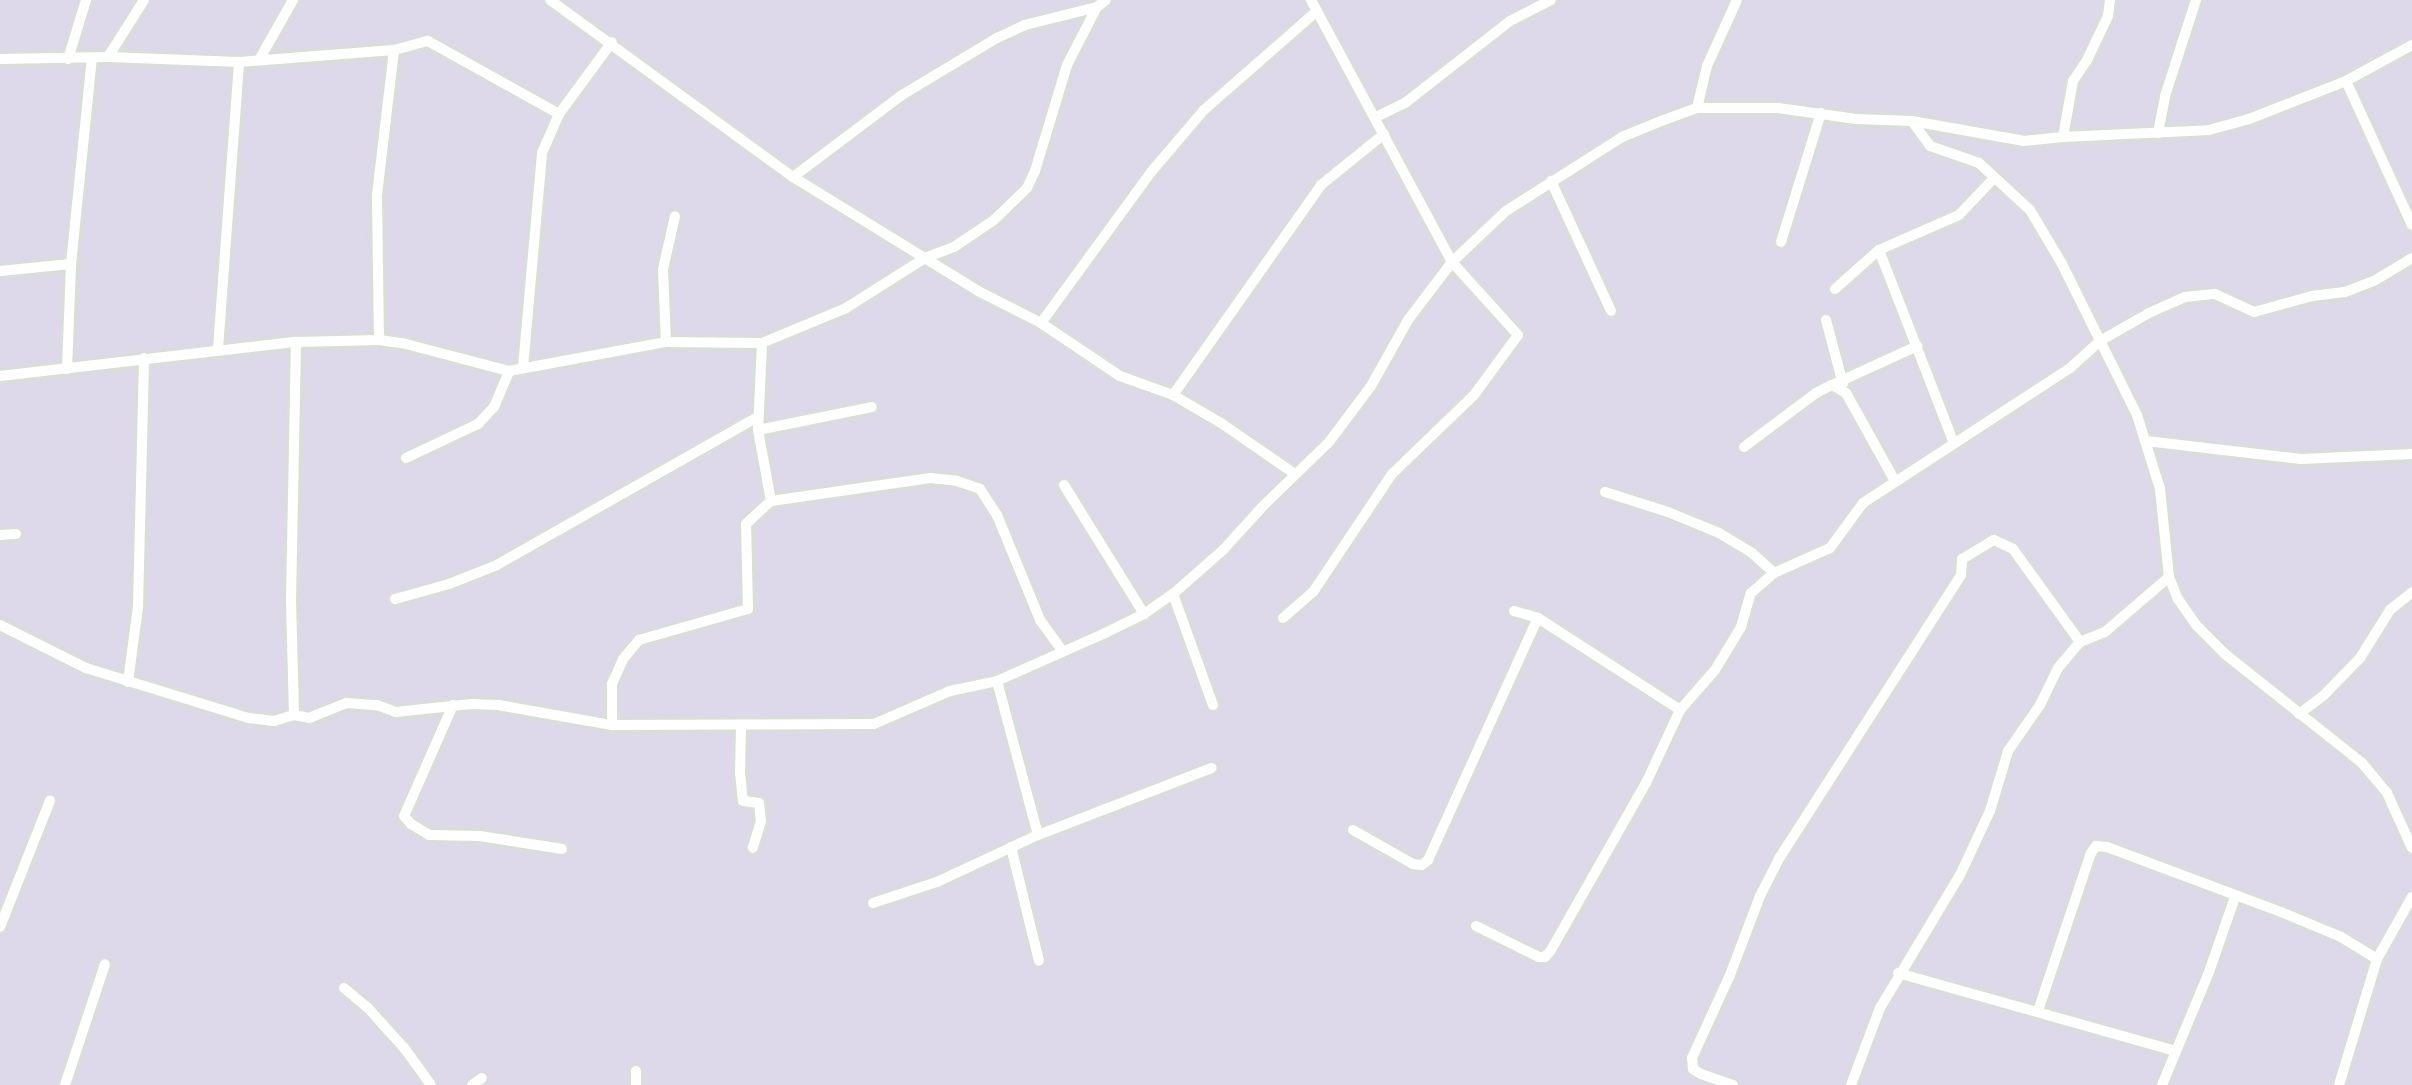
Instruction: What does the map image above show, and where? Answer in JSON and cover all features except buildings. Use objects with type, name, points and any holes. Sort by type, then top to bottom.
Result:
[{"type":"street","points":[[68,59],[86,0]]},
{"type":"street","points":[[108,57],[144,0]]},
{"type":"street","points":[[259,60],[293,0]]},
{"type":"street","points":[[551,0],[612,42],[793,177],[925,258],[1041,323],[1120,376],[1173,395],[1221,423],[1295,474]]},
{"type":"street","points":[[1074,0],[1083,10]]},
{"type":"street","points":[[0,376],[296,342],[379,340],[406,344],[509,371],[666,342],[762,344],[846,308],[925,258],[954,247],[994,220],[1027,188],[1035,171],[1067,65],[1097,7],[1106,0]]},
{"type":"street","points":[[1283,618],[1312,592],[1392,474],[1474,396],[1518,335],[1452,262],[1311,0]]},
{"type":"street","points":[[1376,117],[1405,103],[1510,22],[1551,0]]},
{"type":"street","points":[[1697,108],[1707,66],[1737,0]]},
{"type":"street","points":[[2063,137],[2073,82],[2108,16],[2110,0]]},
{"type":"street","points":[[2158,133],[2165,96],[2196,0]]},
{"type":"street","points":[[793,177],[854,128],[957,61],[1025,25],[1097,7]]},
{"type":"street","points":[[1041,323],[1152,171],[1205,110],[1316,12]]},
{"type":"street","points":[[0,59],[108,57],[239,62],[394,50],[428,41],[559,114]]},
{"type":"street","points":[[523,368],[542,153],[559,114],[612,42]]},
{"type":"street","points":[[0,625],[86,668],[249,718],[274,721],[294,715],[309,718],[346,703],[377,705],[396,712],[420,712],[453,705],[498,705],[612,725],[874,724],[950,691],[997,681],[1144,614],[1173,594],[1223,550],[1329,442],[1371,386],[1408,320],[1452,262],[1506,211],[1622,137],[1697,108],[1778,108],[1856,120],[1912,121],[2024,141],[2209,130],[2249,119],[2346,81],[2412,45]]},
{"type":"street","points":[[379,340],[377,195],[394,50]]},
{"type":"street","points":[[67,369],[71,264],[92,59]]},
{"type":"street","points":[[218,349],[239,62]]},
{"type":"street","points":[[2346,81],[2412,225]]},
{"type":"street","points":[[1781,242],[1821,113]]},
{"type":"street","points":[[1912,121],[1930,146],[1979,163],[2030,210],[2062,264],[2118,372],[2146,441],[2160,489],[2169,577],[2178,599],[2197,626],[2225,654],[2362,763],[2387,793],[2412,848]]},
{"type":"street","points":[[1173,395],[1321,184],[1384,134]]},
{"type":"street","points":[[1835,289],[1879,250],[1959,215],[1994,178]]},
{"type":"street","points":[[1551,181],[1611,311]]},
{"type":"street","points":[[666,342],[663,269],[675,216]]},
{"type":"street","points":[[1879,250],[1954,443]]},
{"type":"street","points":[[1476,926],[1539,957],[1545,957],[1604,861],[1680,710],[1715,670],[1741,627],[1751,593],[1774,573],[1830,548],[1863,503],[2070,368],[2100,341],[2149,313],[2185,297],[2216,293],[2254,312],[2312,296],[2345,292],[2374,281],[2412,258]]},
{"type":"street","points":[[0,271],[71,264]]},
{"type":"street","points":[[1826,320],[1837,382],[1846,393],[1895,481]]},
{"type":"street","points":[[294,715],[291,601],[296,342]]},
{"type":"street","points":[[762,344],[758,430],[771,500]]},
{"type":"street","points":[[1744,447],[1816,393],[1917,346]]},
{"type":"street","points":[[128,682],[138,607],[144,358]]},
{"type":"street","points":[[405,458],[478,424],[494,407],[509,371]]},
{"type":"street","points":[[758,430],[872,407]]},
{"type":"street","points":[[395,598],[449,584],[496,565],[758,416]]},
{"type":"street","points":[[2146,441],[2301,459],[2412,454]]},
{"type":"street","points":[[612,725],[612,684],[623,659],[639,640],[748,609],[746,524],[771,500],[930,478],[957,481],[980,489],[997,515],[1040,620],[1062,650]]},
{"type":"street","points":[[1064,485],[1144,614]]},
{"type":"street","points":[[1605,492],[1668,512],[1719,533],[1752,553],[1774,573]]},
{"type":"street","points":[[0,535],[16,534]]},
{"type":"street","points":[[1733,1085],[1693,1069],[1692,1058],[1730,975],[1760,896],[1780,857],[1961,575],[1962,559],[1994,540],[2013,549],[2080,642]]},
{"type":"street","points":[[1851,1085],[1880,1008],[1898,973],[1960,875],[1990,811],[2008,751],[2040,705],[2058,668],[2080,642],[2105,632],[2169,577]]},
{"type":"street","points":[[2299,714],[2324,695],[2360,658],[2390,610],[2412,592]]},
{"type":"street","points":[[1173,594],[1213,705]]},
{"type":"street","points":[[1514,611],[1538,618],[1680,710]]},
{"type":"street","points":[[1353,830],[1413,864],[1422,865],[1428,860],[1538,618]]},
{"type":"street","points":[[997,681],[1038,835]]},
{"type":"street","points":[[453,705],[404,816],[411,824],[429,835],[480,836],[562,849]]},
{"type":"street","points":[[741,726],[740,773],[743,801],[759,803],[761,821],[753,848]]},
{"type":"street","points":[[873,903],[937,882],[1038,835],[1212,768]]},
{"type":"street","points":[[0,927],[50,801]]},
{"type":"street","points":[[2038,1011],[2091,853],[2096,846],[2107,846],[2341,937],[2377,959]]},
{"type":"street","points":[[1011,848],[1039,961]]},
{"type":"street","points":[[2162,1085],[2200,995],[2235,897]]},
{"type":"street","points":[[2339,1085],[2377,959],[2412,897]]},
{"type":"street","points":[[65,1085],[105,964]]},
{"type":"street","points":[[1898,973],[2175,1051]]},
{"type":"street","points":[[344,988],[368,1008],[405,1049],[431,1085]]},
{"type":"street","points":[[636,1071],[636,1085]]},
{"type":"street","points":[[472,1085],[482,1077]]}]
